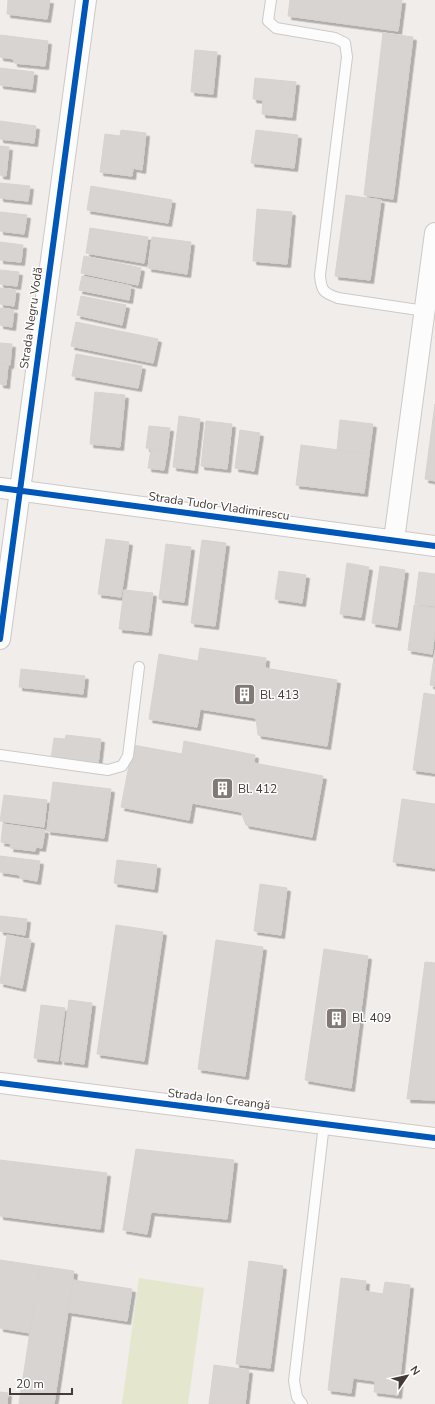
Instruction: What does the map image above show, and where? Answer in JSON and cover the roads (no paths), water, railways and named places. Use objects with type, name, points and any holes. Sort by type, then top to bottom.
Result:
[{"type":"street","name":"Strada Negru Vodă","points":[[0,639],[9,489],[86,0]]},
{"type":"street","points":[[394,540],[435,233]]},
{"type":"street","name":"Strada Tudor Vladimirescu","points":[[9,489],[435,546]]},
{"type":"street","name":"Strada Ion Creangă","points":[[0,1083],[435,1138]]},
{"type":"lane","points":[[271,0],[268,21],[276,28],[335,38],[345,43],[347,57],[320,275],[320,287],[326,294],[338,298],[425,311]]},
{"type":"lane","points":[[0,755],[108,770],[122,766],[128,756],[139,667]]},
{"type":"lane","points":[[302,1404],[297,1397],[294,1381],[324,1124]]},
{"type":"place","name":"Bl. 413","points":[[244,695]]},
{"type":"place","name":"Bl. 412","points":[[223,789]]},
{"type":"place","name":"Bl. 409","points":[[337,1018]]}]
